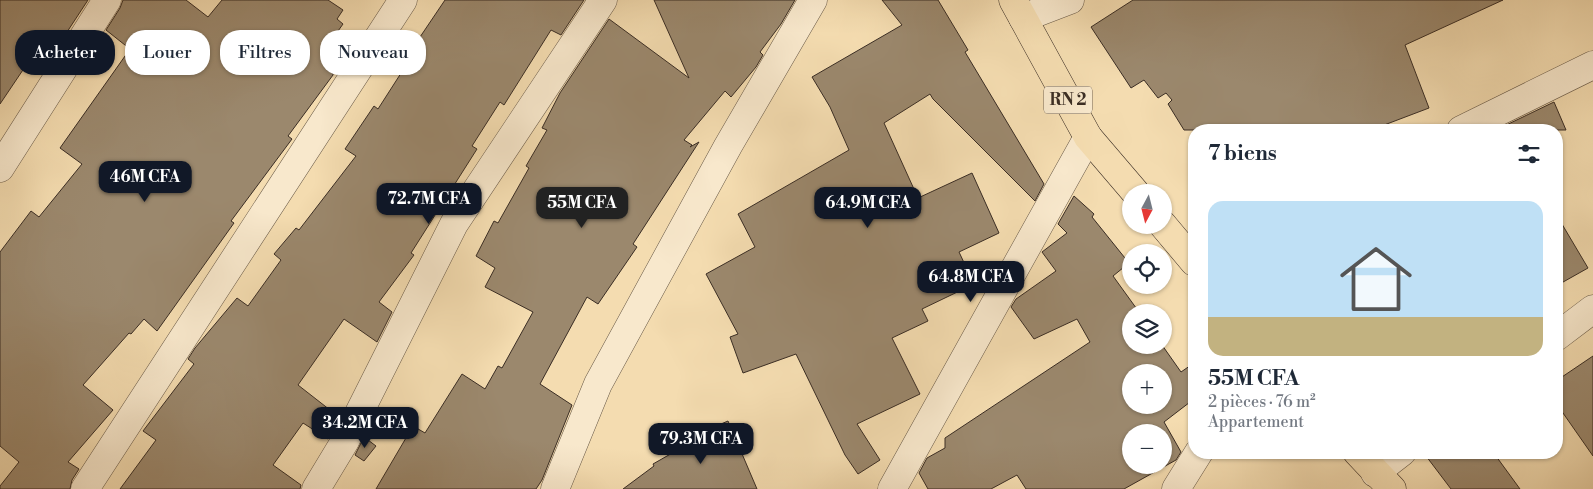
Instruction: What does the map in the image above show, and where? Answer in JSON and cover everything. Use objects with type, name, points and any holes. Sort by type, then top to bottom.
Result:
[{"type":"highway","name":"RN 2","points":[[1018,9],[1088,137],[1128,184]]},
{"type":"highway","points":[[1170,234],[1188,255]]},
{"type":"highway","points":[[1364,459],[1384,481]]},
{"type":"street","points":[[0,168],[107,0]]},
{"type":"street","points":[[85,489],[403,0]]},
{"type":"street","points":[[316,489],[345,441],[454,224],[604,0]]},
{"type":"street","points":[[555,489],[598,384],[728,146],[814,0]]},
{"type":"street","points":[[1018,9],[1070,0]]},
{"type":"street","points":[[1472,124],[1593,65]]},
{"type":"street","points":[[892,489],[1088,137]]},
{"type":"street","points":[[1563,332],[1593,309]]},
{"type":"street","points":[[1176,489],[1195,459]]},
{"type":"street","points":[[1384,481],[1398,459]]},
{"type":"building","points":[[0,0],[88,0],[68,30],[15,30],[15,75],[20,75],[0,104]]},
{"type":"building","points":[[123,0],[186,0],[208,17],[222,0],[328,0],[343,10],[337,19],[343,24],[339,30],[320,30],[320,75],[333,75],[288,136],[292,139],[231,221],[234,223],[157,331],[144,319],[131,334],[129,333],[83,385],[113,410],[68,462],[79,469],[72,480],[70,489],[0,489],[0,486],[19,462],[0,446],[0,252],[31,211],[39,217],[82,164],[60,148],[112,75],[115,75],[115,70],[125,56],[125,75],[210,75],[210,30],[125,30],[125,45],[115,37],[115,30],[106,30]]},
{"type":"building","points":[[445,0],[584,0],[561,35],[551,30],[504,105],[500,102],[472,146],[477,149],[411,253],[414,255],[379,302],[392,312],[377,342],[344,319],[298,385],[339,417],[328,439],[303,423],[273,465],[301,485],[300,489],[120,489],[156,440],[143,431],[194,364],[188,359],[195,348],[237,298],[248,306],[281,260],[274,254],[296,228],[299,230],[356,156],[345,149],[374,106],[378,109],[400,75],[426,75],[425,30]]},
{"type":"building","points":[[654,0],[795,0],[781,24],[760,52],[763,55],[756,67],[731,97],[725,91],[684,140],[692,145],[690,147],[699,142],[633,244],[637,247],[598,304],[587,297],[540,384],[572,405],[542,480],[536,489],[376,489],[413,426],[425,433],[462,374],[485,389],[498,366],[502,368],[533,312],[485,287],[495,268],[476,256],[494,221],[498,223],[529,168],[526,166],[547,130],[542,128],[560,93],[609,19],[689,78]]},
{"type":"building","points":[[882,0],[938,0],[968,50],[965,52],[1044,184],[1035,201],[930,94],[884,123],[918,198],[972,173],[999,233],[959,252],[974,284],[922,309],[928,321],[892,338],[920,394],[857,424],[880,460],[858,474],[845,455],[796,354],[743,373],[730,337],[738,334],[706,274],[755,247],[738,214],[849,150],[830,107],[812,77],[902,25]]},
{"type":"building","points":[[1133,0],[1503,0],[1405,45],[1429,108],[1387,124],[1188,124],[1188,130],[1184,130],[1168,104],[1172,100],[1166,93],[1158,98],[1144,80],[1131,88],[1091,27]]},
{"type":"building","points":[[1554,102],[1566,130],[1563,130],[1563,124],[1508,124]]},
{"type":"building","points":[[1074,196],[1094,214],[1092,217],[1122,254],[1122,269],[1113,276],[1122,288],[1122,294],[1126,294],[1133,304],[1122,304],[1122,354],[1168,354],[1181,372],[1188,367],[1188,404],[1164,422],[1165,424],[1122,424],[1122,474],[1151,474],[1124,489],[1026,489],[1017,475],[991,489],[928,489],[919,473],[927,458],[945,448],[945,438],[1090,342],[1077,319],[1034,339],[1011,307],[1016,299],[1056,271],[1042,252],[1067,233],[1058,224]]},
{"type":"building","points":[[1563,226],[1588,268],[1563,282]]},
{"type":"building","points":[[1593,356],[1593,456],[1563,413],[1563,376]]},
{"type":"building","points":[[728,421],[757,489],[623,489],[654,466],[653,464],[681,448],[679,442]]},
{"type":"building","points":[[1172,436],[1181,452],[1176,460],[1172,462]]},
{"type":"building","points":[[364,437],[376,446],[364,461],[355,455]]},
{"type":"building","points":[[1428,459],[1498,459],[1520,489],[1451,489]]}]
